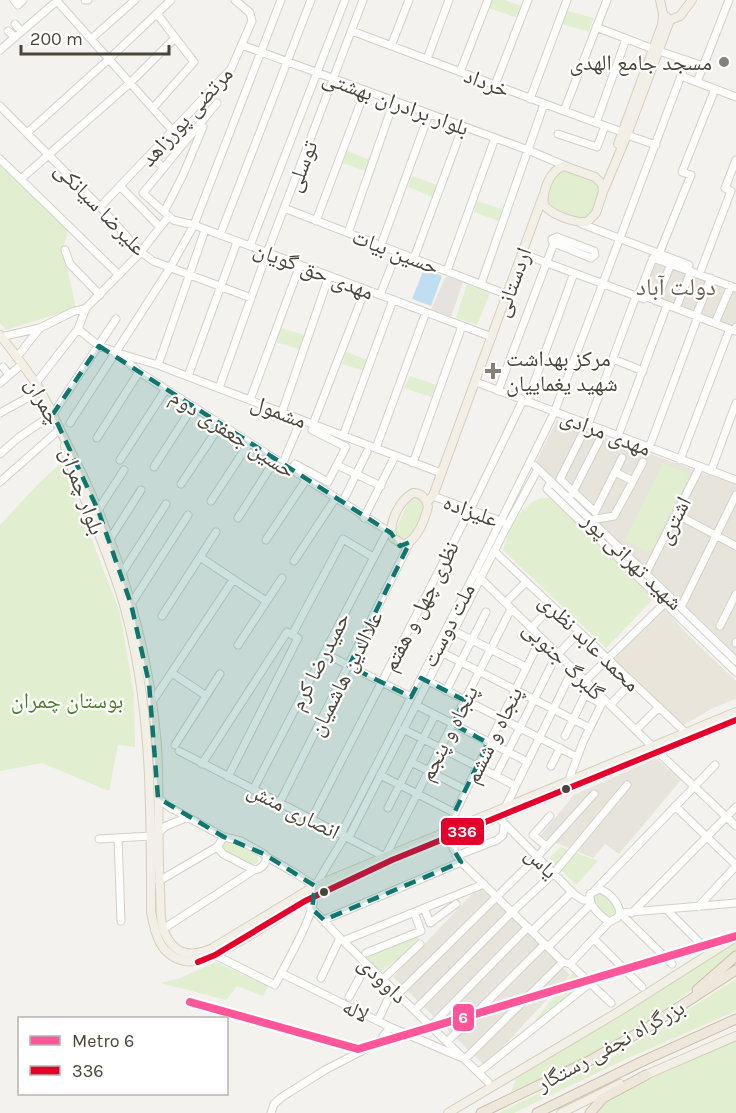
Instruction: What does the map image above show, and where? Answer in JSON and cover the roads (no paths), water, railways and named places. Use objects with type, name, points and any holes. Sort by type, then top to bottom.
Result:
[{"type":"highway","points":[[675,1010],[736,956]]},
{"type":"highway","name":"بزرگراه نجفی رستگار","points":[[481,1113],[591,1060],[675,1010],[736,970]]},
{"type":"highway","name":"بزرگراه نجفی رستگار","points":[[537,1113],[736,1019]]},
{"type":"highway","points":[[590,1113],[603,1098],[646,1075]]},
{"type":"main road","points":[[603,192],[602,183],[595,177],[568,167],[556,169],[543,196],[544,205],[551,212],[579,222],[587,222],[593,217],[610,175],[656,50],[666,17],[660,0]]},
{"type":"main road","points":[[666,17],[680,16],[692,0]]},
{"type":"main road","points":[[595,177],[603,176],[608,169],[625,133]]},
{"type":"main road","name":"اردستانی","points":[[410,542],[425,517],[543,196]]},
{"type":"main road","points":[[533,226],[541,216],[551,212]]},
{"type":"main road","name":"چمران","points":[[0,336],[38,387],[62,433]]},
{"type":"main road","name":"بلوار چمران","points":[[62,433],[76,459],[110,539],[122,573],[142,647],[157,745],[158,798],[151,912],[155,932],[165,951],[175,958],[186,961],[199,958]]},
{"type":"main road","name":"بلوار چمران","points":[[62,433],[68,456],[116,582],[132,638],[141,682],[163,929]]},
{"type":"main road","points":[[410,542],[404,544],[397,542],[389,533],[394,520],[407,497],[413,493],[430,499]]},
{"type":"main road","points":[[213,952],[316,890],[385,857],[446,835],[501,820],[655,749],[685,732],[736,712]]},
{"type":"main road","points":[[163,929],[168,940],[177,949],[199,958],[305,901],[316,890],[446,835],[506,806],[736,720]]},
{"type":"main road","points":[[448,1113],[618,1012],[736,937]]},
{"type":"main road","points":[[561,1113],[616,1086],[736,1036]]},
{"type":"street","points":[[14,0],[18,5],[23,0]]},
{"type":"street","points":[[0,50],[57,0],[173,131]]},
{"type":"street","points":[[91,39],[135,0]]},
{"type":"street","points":[[27,133],[171,0]]},
{"type":"street","points":[[235,0],[246,4]]},
{"type":"street","points":[[70,423],[170,268],[194,225],[281,0]]},
{"type":"street","points":[[220,235],[311,0]]},
{"type":"street","points":[[250,246],[345,0]]},
{"type":"street","name":"توسلی","points":[[219,388],[267,253],[363,0]]},
{"type":"street","points":[[391,46],[409,0]]},
{"type":"street","points":[[427,59],[449,0]]},
{"type":"street","points":[[460,72],[488,0]]},
{"type":"street","points":[[495,85],[528,0]]},
{"type":"street","points":[[530,99],[567,0]]},
{"type":"street","points":[[564,111],[607,0]]},
{"type":"street","points":[[697,82],[729,0]]},
{"type":"street","name":"مرتضی پورزاهد","points":[[100,207],[151,156],[231,69],[252,21],[246,4]]},
{"type":"street","points":[[153,108],[194,62],[157,14]]},
{"type":"street","points":[[15,24],[21,31]]},
{"type":"street","points":[[596,27],[703,66]]},
{"type":"street","points":[[8,31],[15,38]]},
{"type":"street","name":"خرداد","points":[[352,31],[656,145]]},
{"type":"street","points":[[21,179],[130,83],[176,38]]},
{"type":"street","points":[[596,123],[626,39]]},
{"type":"street","name":"بلوار برادران بهشتی","points":[[242,45],[528,150],[568,167]]},
{"type":"street","name":"ملت دوست","points":[[538,469],[505,522],[425,680],[416,705],[350,835],[345,836],[342,832],[411,697],[425,680],[443,653],[478,576],[495,551],[505,522],[530,462],[554,412],[687,60]]},
{"type":"street","points":[[681,76],[736,97]]},
{"type":"street","points":[[659,254],[690,175],[682,172],[715,89]]},
{"type":"street","points":[[316,221],[365,91]]},
{"type":"street","points":[[348,232],[394,101]]},
{"type":"street","points":[[151,156],[164,168],[217,103]]},
{"type":"street","points":[[481,284],[544,104]]},
{"type":"street","name":"علیرضا سیانکی","points":[[0,106],[153,261],[251,298]]},
{"type":"street","points":[[0,119],[6,113]]},
{"type":"street","points":[[381,245],[429,114]]},
{"type":"street","points":[[0,413],[38,387],[78,329],[86,308],[142,250],[160,227],[206,117]]},
{"type":"street","points":[[414,258],[463,126]]},
{"type":"street","points":[[558,134],[597,147],[605,126]]},
{"type":"street","points":[[447,271],[495,138]]},
{"type":"street","points":[[0,159],[119,275]]},
{"type":"street","points":[[551,159],[556,169]]},
{"type":"street","points":[[676,308],[696,270],[731,191],[725,188],[736,160]]},
{"type":"street","name":"مهدی حق گویان","points":[[164,168],[143,193],[173,220],[194,225],[492,337]]},
{"type":"street","points":[[121,187],[160,227]]},
{"type":"street","name":"حسین بیات","points":[[284,208],[508,294]]},
{"type":"street","points":[[579,222],[734,286]]},
{"type":"street","points":[[158,365],[206,230]]},
{"type":"street","points":[[498,391],[554,243],[552,239],[557,237],[594,251],[595,255],[591,258],[554,243]]},
{"type":"street","points":[[188,376],[237,242]]},
{"type":"street","points":[[65,250],[70,264],[100,295]]},
{"type":"street","points":[[380,295],[397,252]]},
{"type":"street","points":[[523,254],[734,331]]},
{"type":"street","points":[[734,286],[696,270],[653,258],[639,294],[734,331]]},
{"type":"street","points":[[656,301],[671,264]]},
{"type":"street","points":[[250,400],[300,265]]},
{"type":"street","name":"نظری چهل و هفتم","points":[[310,820],[525,401],[574,273]]},
{"type":"street","points":[[282,412],[329,276]]},
{"type":"street","points":[[649,448],[711,278]]},
{"type":"street","points":[[715,323],[734,286]]},
{"type":"street","points":[[295,464],[328,482],[346,447],[313,427],[365,290]]},
{"type":"street","points":[[588,425],[636,296]]},
{"type":"street","points":[[343,436],[393,300]]},
{"type":"street","points":[[0,336],[40,328],[72,312],[86,308]]},
{"type":"street","points":[[618,436],[666,308]]},
{"type":"street","points":[[376,448],[426,312]]},
{"type":"street","points":[[0,454],[18,438],[53,414],[116,319]]},
{"type":"street","points":[[413,462],[462,326]]},
{"type":"street","points":[[0,383],[9,375],[40,328]]},
{"type":"street","name":"حسین جعفری دوم","points":[[78,329],[99,346],[116,352],[139,372],[389,533]]},
{"type":"street","points":[[680,460],[734,331]]},
{"type":"street","name":"مشمول","points":[[116,352],[188,376],[282,412],[313,427],[441,473]]},
{"type":"street","points":[[612,359],[643,370]]},
{"type":"street","points":[[3,367],[9,375]]},
{"type":"street","points":[[97,438],[139,372]]},
{"type":"street","name":"مهدی مرادی","points":[[476,382],[736,480]]},
{"type":"street","points":[[120,460],[166,389]]},
{"type":"street","points":[[711,471],[736,403]]},
{"type":"street","points":[[154,467],[193,406]]},
{"type":"street","points":[[282,465],[301,420]]},
{"type":"street","points":[[181,484],[221,424]]},
{"type":"street","points":[[0,482],[62,433]]},
{"type":"street","points":[[582,435],[560,479],[595,512],[622,458]]},
{"type":"street","points":[[569,499],[599,441]]},
{"type":"street","points":[[211,501],[249,443]]},
{"type":"street","points":[[345,497],[367,452]]},
{"type":"street","points":[[364,518],[395,456]]},
{"type":"street","points":[[238,518],[275,460]]},
{"type":"street","name":"شهید تهرانی پور","points":[[530,462],[736,661]]},
{"type":"street","points":[[591,520],[614,516],[643,462]]},
{"type":"street","points":[[337,465],[381,486]]},
{"type":"street","name":"اشتری","points":[[646,573],[700,467]]},
{"type":"street","points":[[98,510],[124,470]]},
{"type":"street","points":[[615,472],[633,481]]},
{"type":"street","points":[[266,540],[306,480]]},
{"type":"street","points":[[551,481],[546,489],[736,672]]},
{"type":"street","points":[[110,539],[141,490]]},
{"type":"street","points":[[681,607],[736,495]]},
{"type":"street","points":[[294,561],[335,499]]},
{"type":"street","name":"علیزاده","points":[[430,499],[505,522]]},
{"type":"street","points":[[122,573],[166,504]]},
{"type":"street","points":[[676,514],[736,546]]},
{"type":"street","points":[[131,604],[188,516]]},
{"type":"street","points":[[162,616],[216,532]]},
{"type":"street","name":"حمیدرضا کرم","points":[[253,790],[373,557],[389,533]]},
{"type":"street","points":[[228,777],[343,539],[373,557]]},
{"type":"street","name":"علاالدین هاشمیان","points":[[279,804],[410,542]]},
{"type":"street","name":"محمد عابد نظری","points":[[495,551],[685,732]]},
{"type":"street","points":[[200,557],[266,601]]},
{"type":"street","name":"گلبرگ جنوبی","points":[[478,576],[512,609],[540,641],[573,669],[603,702],[736,826]]},
{"type":"street","points":[[238,645],[282,578]]},
{"type":"street","points":[[152,702],[233,580]]},
{"type":"street","points":[[509,599],[526,582]]},
{"type":"street","points":[[720,626],[736,594]]},
{"type":"street","points":[[588,678],[670,597]]},
{"type":"street","points":[[534,625],[552,606]]},
{"type":"street","name":"پنجاه و پنجم","points":[[385,857],[512,609]]},
{"type":"street","points":[[446,691],[486,612]]},
{"type":"street","points":[[202,764],[287,632],[295,637]]},
{"type":"street","points":[[454,632],[526,667]]},
{"type":"street","points":[[561,651],[579,632]]},
{"type":"street","points":[[522,636],[540,641]]},
{"type":"street","name":"پنجاه و ششم","points":[[446,835],[488,743],[540,641]]},
{"type":"street","points":[[324,653],[411,697]]},
{"type":"street","points":[[443,653],[590,728]]},
{"type":"street","points":[[495,775],[551,666]]},
{"type":"street","points":[[506,806],[573,669]]},
{"type":"street","points":[[172,673],[205,695],[220,674]]},
{"type":"street","points":[[425,680],[577,757]]},
{"type":"street","points":[[613,702],[632,682]]},
{"type":"street","name":"انصاری منش","points":[[205,695],[177,748],[202,764],[385,857]]},
{"type":"street","points":[[565,736],[585,695],[603,702],[568,782]]},
{"type":"street","points":[[416,705],[528,762]]},
{"type":"street","points":[[639,727],[658,707]]},
{"type":"street","points":[[388,808],[435,715]]},
{"type":"street","points":[[403,729],[516,786]]},
{"type":"street","points":[[551,766],[560,748]]},
{"type":"street","points":[[411,762],[466,789]]},
{"type":"street","points":[[609,922],[590,902],[590,894],[715,765]]},
{"type":"street","points":[[572,771],[583,776]]},
{"type":"street","points":[[380,775],[455,813]]},
{"type":"street","points":[[415,1010],[554,873],[627,785]]},
{"type":"street","points":[[380,1016],[396,992],[537,856],[594,794]]},
{"type":"street","points":[[158,798],[169,807],[224,837],[241,841],[264,854],[296,873],[316,890]]},
{"type":"street","points":[[675,806],[736,866],[698,907]]},
{"type":"street","points":[[632,913],[736,807]]},
{"type":"street","points":[[546,846],[533,835],[550,816]]},
{"type":"street","points":[[99,839],[155,834],[166,826],[188,817]]},
{"type":"street","points":[[324,920],[497,840],[503,835],[501,820]]},
{"type":"street","name":"یاس","points":[[501,820],[572,892],[590,902]]},
{"type":"street","points":[[446,835],[459,859],[547,946],[611,1003]]},
{"type":"street","points":[[213,952],[275,985],[312,909],[316,890],[345,836]]},
{"type":"street","points":[[159,881],[217,847],[224,837]]},
{"type":"street","points":[[118,838],[121,921]]},
{"type":"street","points":[[217,847],[223,854],[254,870]]},
{"type":"street","points":[[163,929],[254,870],[262,868],[267,857]]},
{"type":"street","points":[[321,978],[342,940],[484,884]]},
{"type":"street","points":[[595,891],[603,890],[612,898],[619,906],[620,913],[672,964]]},
{"type":"street","points":[[431,1026],[530,929],[572,892]]},
{"type":"street","name":"داوودی","points":[[305,901],[488,1082]]},
{"type":"street","points":[[447,1042],[590,902]]},
{"type":"street","points":[[620,913],[736,903]]},
{"type":"street","points":[[424,908],[430,923],[456,904]]},
{"type":"street","points":[[667,910],[701,944]]},
{"type":"street","points":[[366,953],[420,931],[414,912]]},
{"type":"street","points":[[465,1059],[620,913]]},
{"type":"street","points":[[594,939],[642,987]]},
{"type":"street","points":[[383,979],[420,944]]},
{"type":"street","points":[[349,998],[367,964]]},
{"type":"street","name":"لاله","points":[[281,973],[390,1027],[465,1059]]},
{"type":"street","points":[[479,1072],[590,983]]},
{"type":"street","points":[[271,1113],[274,1104],[282,1097],[325,1070],[379,1042],[390,1027]]},
{"type":"water","points":[[424,269],[442,276],[431,306],[412,299]]},
{"type":"metro line","name":"6","points":[[190,1002],[358,1049],[736,936]]},
{"type":"place","name":"مسجد جامع الهدی","points":[[724,62]]},
{"type":"place","name":"مرکز بهداشت شهید یغماییان","points":[[493,371]]},
{"type":"district","name":"دولت آباد","points":[[676,287]]},
{"type":"park label","name":"بوستان چمران","points":[[67,700]]}]
